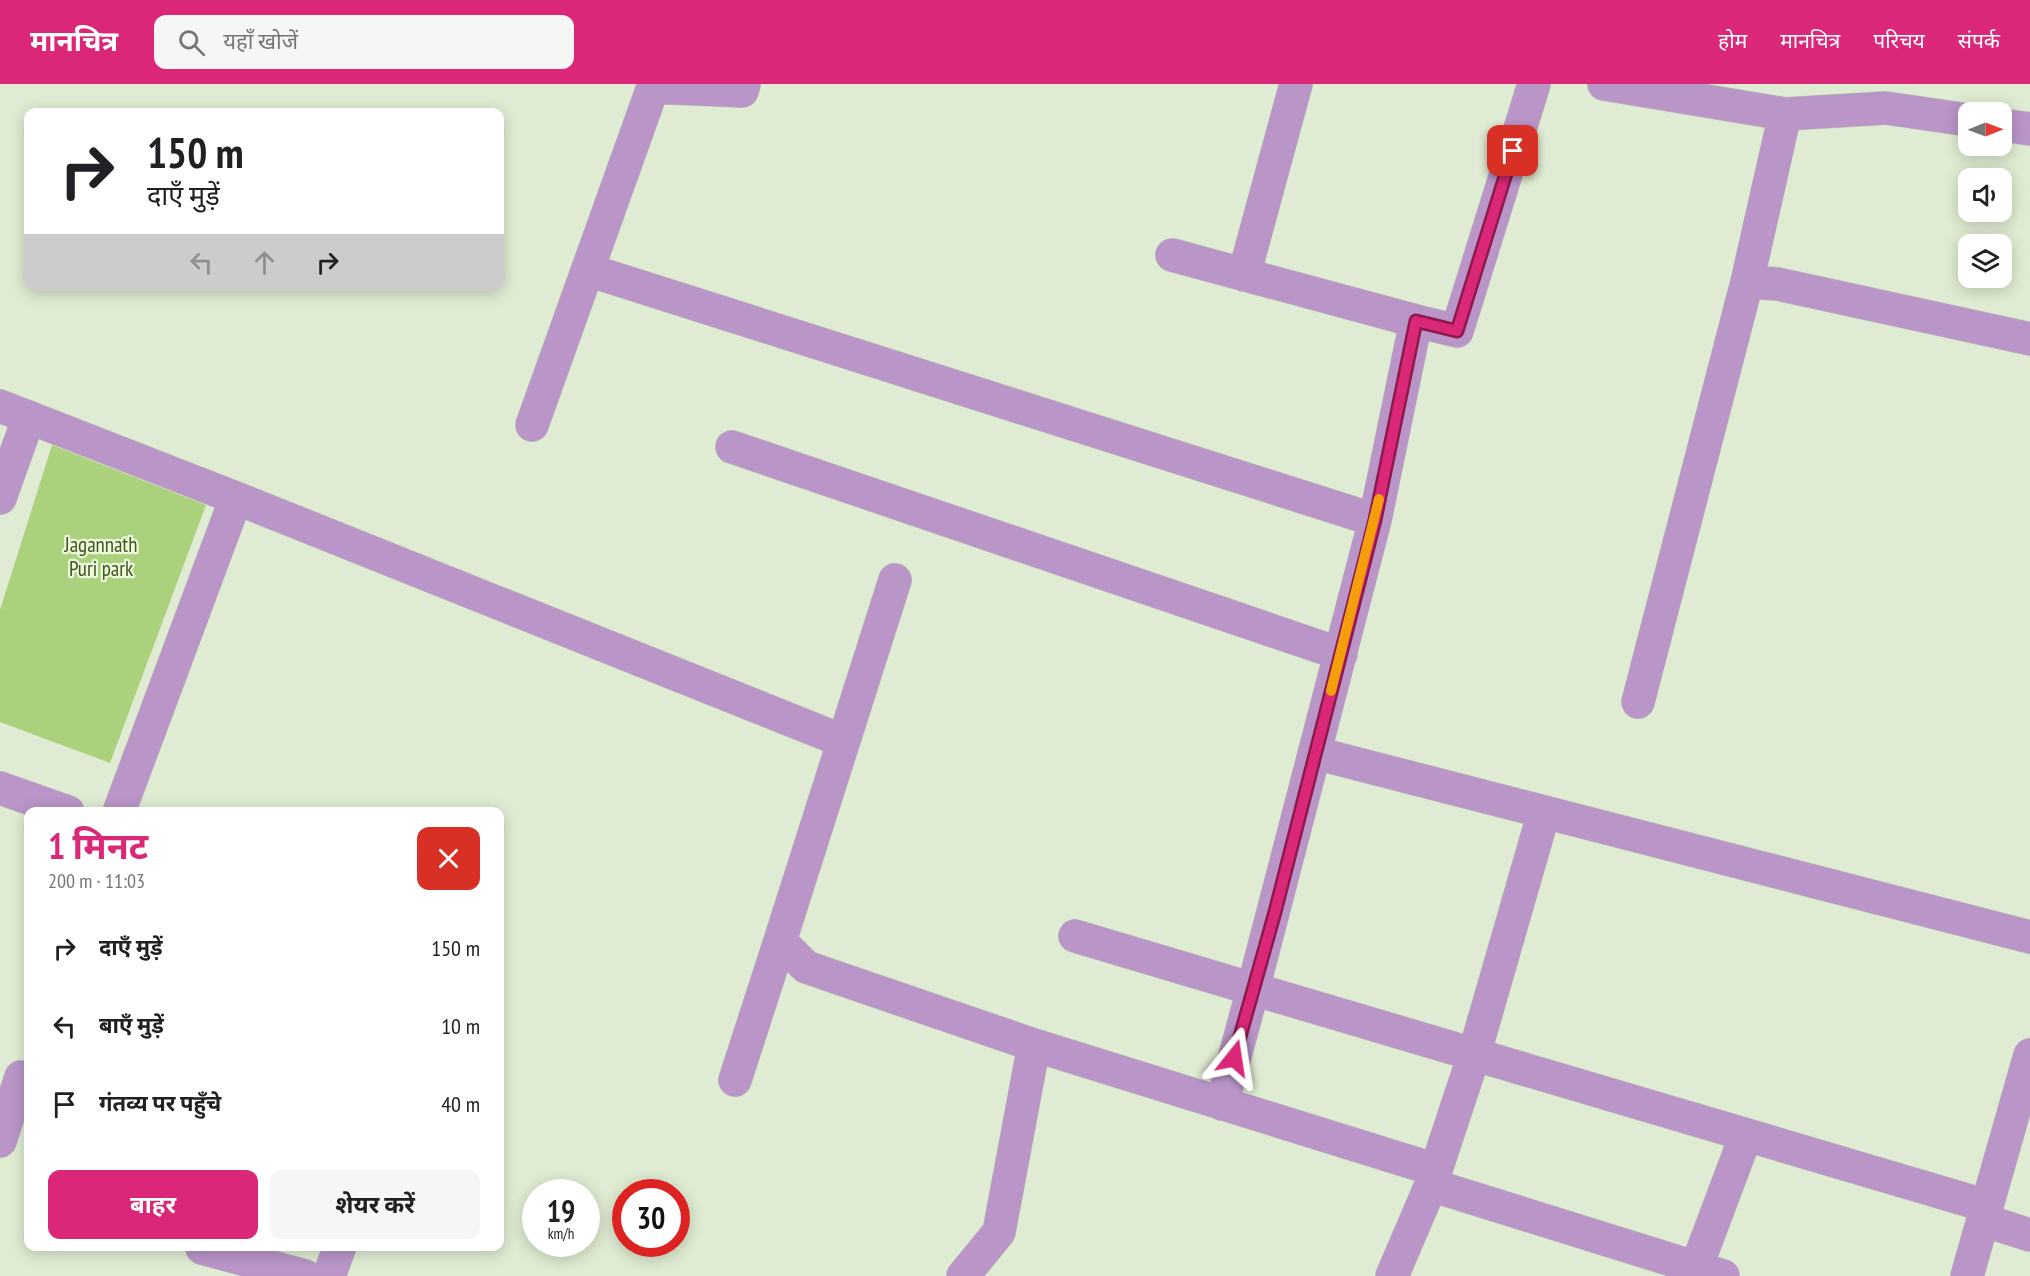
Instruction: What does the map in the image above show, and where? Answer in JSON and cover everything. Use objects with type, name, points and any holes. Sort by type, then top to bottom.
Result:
[{"type":"street","points":[[532,425],[654,86],[742,91],[744,84]]},
{"type":"street","points":[[1244,275],[1296,84]]},
{"type":"street","points":[[1172,255],[1457,331],[1534,84]]},
{"type":"street","points":[[1604,84],[1785,114],[1886,108],[1958,119]]},
{"type":"street","points":[[1638,702],[1747,282],[1785,114]]},
{"type":"street","points":[[2012,126],[2030,129]]},
{"type":"street","points":[[588,270],[1375,520]]},
{"type":"street","points":[[1747,282],[1778,284],[2030,339]]},
{"type":"street","points":[[1222,1104],[1375,520],[1416,321]]},
{"type":"street","points":[[0,498],[15,411],[843,741]]},
{"type":"street","points":[[732,447],[1341,654]]},
{"type":"street","points":[[121,807],[236,498]]},
{"type":"street","points":[[735,1080],[895,580]]},
{"type":"street","points":[[1315,753],[2030,937]]},
{"type":"street","points":[[0,788],[54,807]]},
{"type":"street","points":[[1392,1276],[1434,1178],[1474,1054],[1544,812]]},
{"type":"street","points":[[1075,936],[1746,1135],[1985,1213],[2030,1235]]},
{"type":"street","points":[[780,941],[806,967],[1034,1045],[1222,1104],[1704,1273],[1746,1135]]},
{"type":"street","points":[[963,1276],[999,1232],[1034,1045]]},
{"type":"street","points":[[1967,1276],[2030,1055]]},
{"type":"street","points":[[0,1141],[16,1068]]},
{"type":"street","points":[[213,1251],[305,1276]]},
{"type":"street","points":[[329,1276],[338,1251]]},
{"type":"green space","name":"Jagannath Puri park","points":[[52,445],[206,505],[110,763],[0,722],[0,610]]},
{"type":"slow traffic","points":[[1331,691],[1379,499]]},
{"type":"route","points":[[1234,1058],[1275,912],[1375,520],[1416,321],[1457,331],[1513,151]]}]
